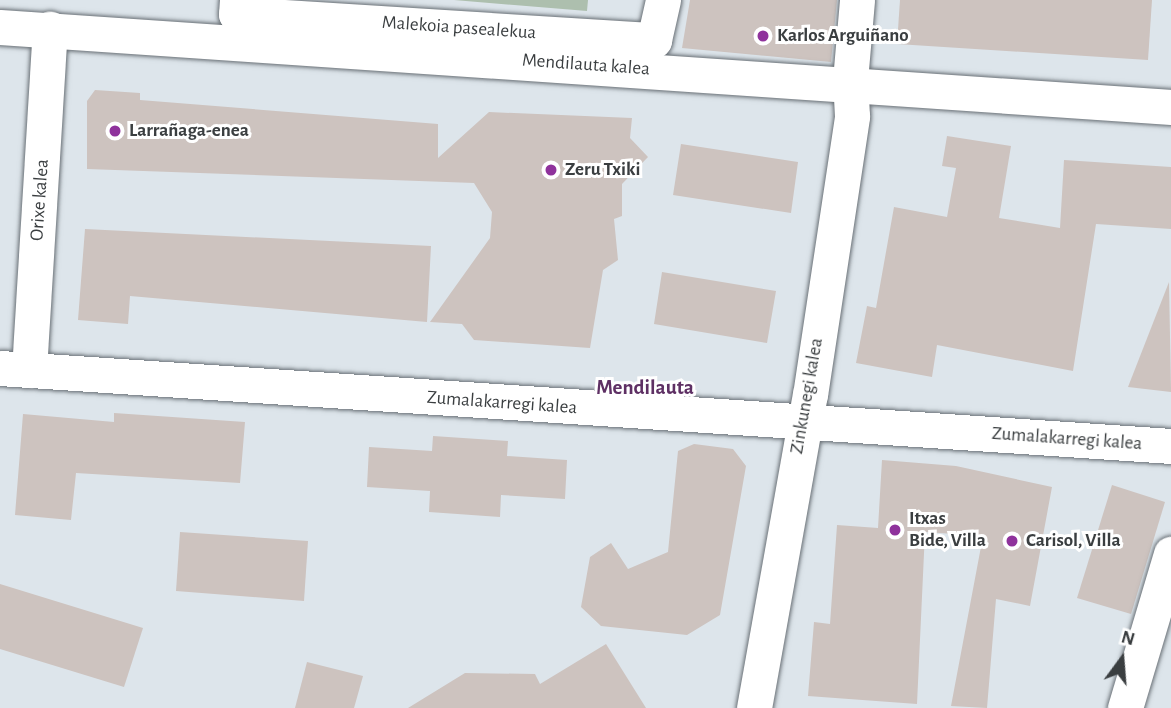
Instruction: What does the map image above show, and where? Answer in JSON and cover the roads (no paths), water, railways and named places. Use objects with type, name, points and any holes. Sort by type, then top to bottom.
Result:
[{"type":"street","name":"Malekoia pasealekua","points":[[237,0],[236,14],[654,40],[663,0]]},
{"type":"street","name":"Zinkunegi kalea","points":[[754,708],[852,116],[850,76],[857,0]]},
{"type":"street","name":"Mendilauta kalea","points":[[0,27],[52,16],[850,76],[1171,107]]},
{"type":"street","name":"Orixe kalea","points":[[14,369],[52,16]]},
{"type":"street","name":"Zumalakarregi kalea","points":[[14,369],[1171,446]]},
{"type":"street","points":[[1125,708],[1171,555]]},
{"type":"place","name":"Karlos Arguiñano","points":[[763,36]]},
{"type":"place","name":"Larrañaga-enea","points":[[115,131]]},
{"type":"place","name":"Zeru Txiki","points":[[551,170]]},
{"type":"place","name":"Itxas Bide, Villa","points":[[895,530]]},
{"type":"place","name":"Carisol, Villa","points":[[1012,541]]},
{"type":"district","name":"Mendilauta","points":[[645,388]]}]
